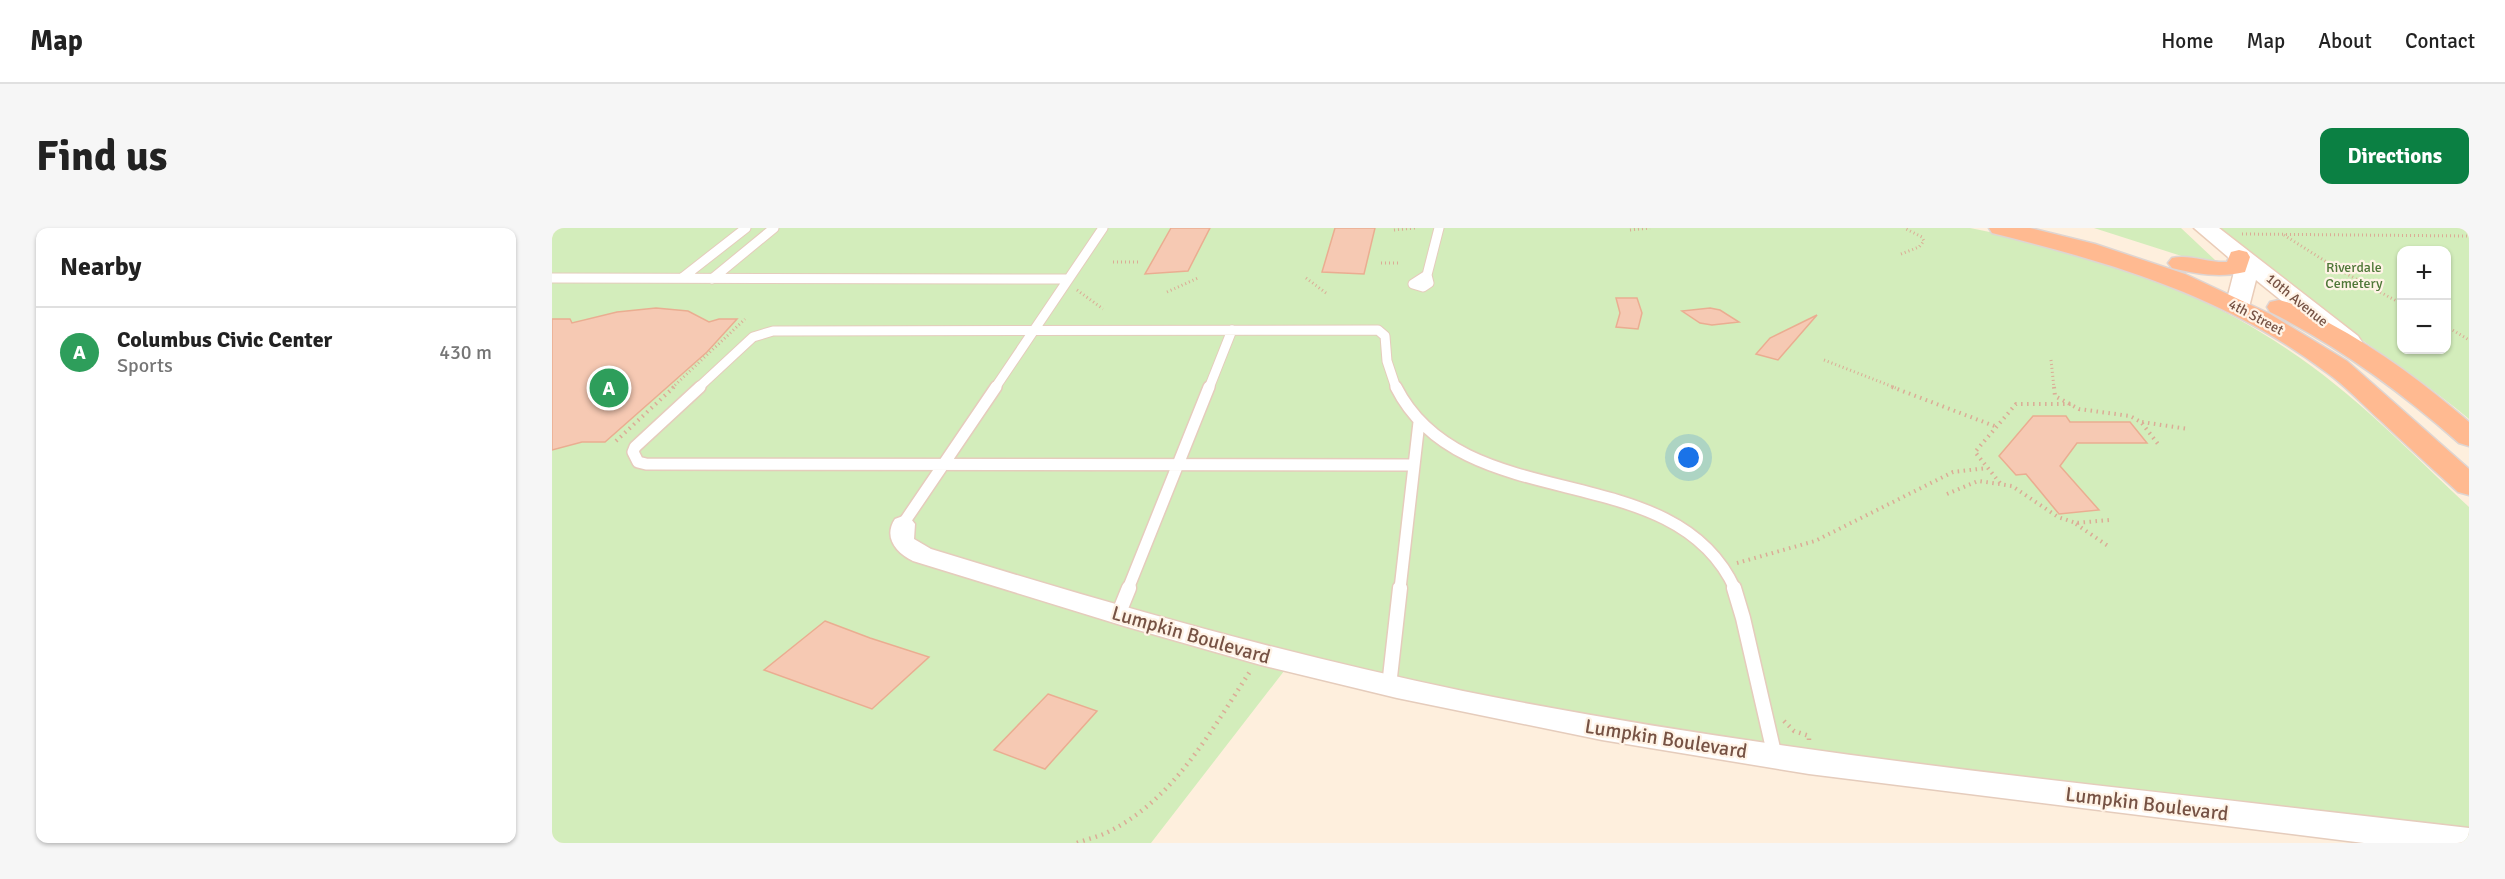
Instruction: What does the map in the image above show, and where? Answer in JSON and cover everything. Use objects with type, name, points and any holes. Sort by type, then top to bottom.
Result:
[{"type":"highway","name":"4th Street","points":[[2000,228],[2053,240],[2138,266],[2206,292],[2240,298],[2353,346],[2425,398],[2469,437]]},
{"type":"highway","name":"4th Street","points":[[2067,228],[2180,263],[2240,298],[2337,367],[2469,485]]},
{"type":"highway","points":[[2180,263],[2224,270],[2237,267],[2239,257]]},
{"type":"highway","points":[[2423,444],[2469,470]]},
{"type":"main road","name":"10th Avenue","points":[[2208,231],[2353,346]]},
{"type":"main road","name":"10th Avenue","points":[[2239,257],[2247,268],[2240,298]]},
{"type":"street","name":"Lumpkin Boulevard","points":[[903,524],[901,540],[915,552],[1118,615],[1261,655],[1389,686],[1598,728],[1775,757],[2469,842]]},
{"type":"lane","points":[[682,279],[746,228]]},
{"type":"lane","points":[[712,279],[774,228]]},
{"type":"lane","points":[[903,524],[1103,228]]},
{"type":"lane","points":[[1427,275],[1439,228]]},
{"type":"lane","points":[[552,278],[1068,279]]},
{"type":"lane","points":[[1414,465],[646,465],[638,462],[633,452],[635,447],[747,342],[763,333],[784,330],[1375,330],[1382,332],[1385,336],[1385,359],[1392,380],[1407,407],[1419,422],[1440,440],[1471,457],[1525,477],[1636,507],[1688,533],[1712,552],[1728,573],[1738,598],[1775,757]]},
{"type":"lane","points":[[1118,615],[1232,330]]},
{"type":"lane","points":[[1389,686],[1419,422]]},
{"type":"path","points":[[1394,230],[1415,228]]},
{"type":"path","points":[[1630,230],[1650,228]]},
{"type":"path","points":[[1901,254],[1919,247],[1924,241],[1922,237],[1904,228]]},
{"type":"path","points":[[2208,231],[2283,235],[2469,236]]},
{"type":"path","points":[[2283,235],[2336,268],[2397,301]]},
{"type":"path","points":[[1113,262],[1138,262]]},
{"type":"path","points":[[1381,263],[1401,263]]},
{"type":"path","points":[[1167,292],[1198,278]]},
{"type":"path","points":[[1306,278],[1326,293]]},
{"type":"path","points":[[1071,290],[1079,291],[1103,309]]},
{"type":"path","points":[[616,441],[745,319]]},
{"type":"path","points":[[2451,329],[2469,340]]},
{"type":"path","points":[[1824,360],[1996,427]]},
{"type":"path","points":[[2051,360],[2055,396],[2079,409],[2130,416],[2141,422],[2188,429]]},
{"type":"path","points":[[2000,484],[1975,452],[2016,404],[2071,404]]},
{"type":"path","points":[[2141,422],[2158,444]]},
{"type":"path","points":[[1742,570],[1736,562],[1815,541],[1953,472],[1987,468]]},
{"type":"path","points":[[1947,494],[1978,481],[2012,486],[2058,517],[2076,523],[2108,546]]},
{"type":"path","points":[[2076,523],[2109,520]]},
{"type":"path","points":[[1077,843],[1113,830],[1155,800],[1184,766],[1261,655]]},
{"type":"path","points":[[1782,710],[1788,726],[1809,736],[1811,762]]},
{"type":"green space","points":[[552,228],[1970,228],[2094,259],[2175,288],[2251,326],[2287,349],[2359,404],[2469,507],[2469,842],[1920,777],[1291,662],[1151,843],[552,843]]},
{"type":"green space","points":[[2094,228],[2181,228],[2215,260],[2212,262],[2194,260]]},
{"type":"green space","name":"Riverdale Cemetery","points":[[2219,228],[2469,228],[2469,419],[2426,386],[2268,269]]},
{"type":"building","points":[[1171,228],[1210,228],[1188,271],[1145,274]]},
{"type":"building","points":[[1335,228],[1375,228],[1364,274],[1322,272]]},
{"type":"building","points":[[1616,298],[1637,298],[1642,313],[1638,329],[1616,327],[1620,313]]},
{"type":"building","points":[[656,308],[688,311],[709,322],[719,319],[737,319],[707,352],[605,442],[582,442],[552,450],[552,319],[570,319],[572,323],[617,312]]},
{"type":"building","points":[[1710,308],[1720,310],[1739,322],[1712,325],[1700,323],[1682,311]]},
{"type":"building","points":[[1817,315],[1778,360],[1756,354],[1770,338]]},
{"type":"building","points":[[2033,416],[2066,416],[2070,422],[2130,422],[2147,443],[2077,443],[2060,466],[2099,510],[2059,514],[2026,474],[2016,475],[1999,456]]},
{"type":"building","points":[[825,621],[929,657],[872,709],[764,670]]},
{"type":"building","points":[[1048,694],[1097,711],[1045,769],[994,750]]},
{"type":"place","name":"Columbus Civic Center","points":[[609,388]]}]
